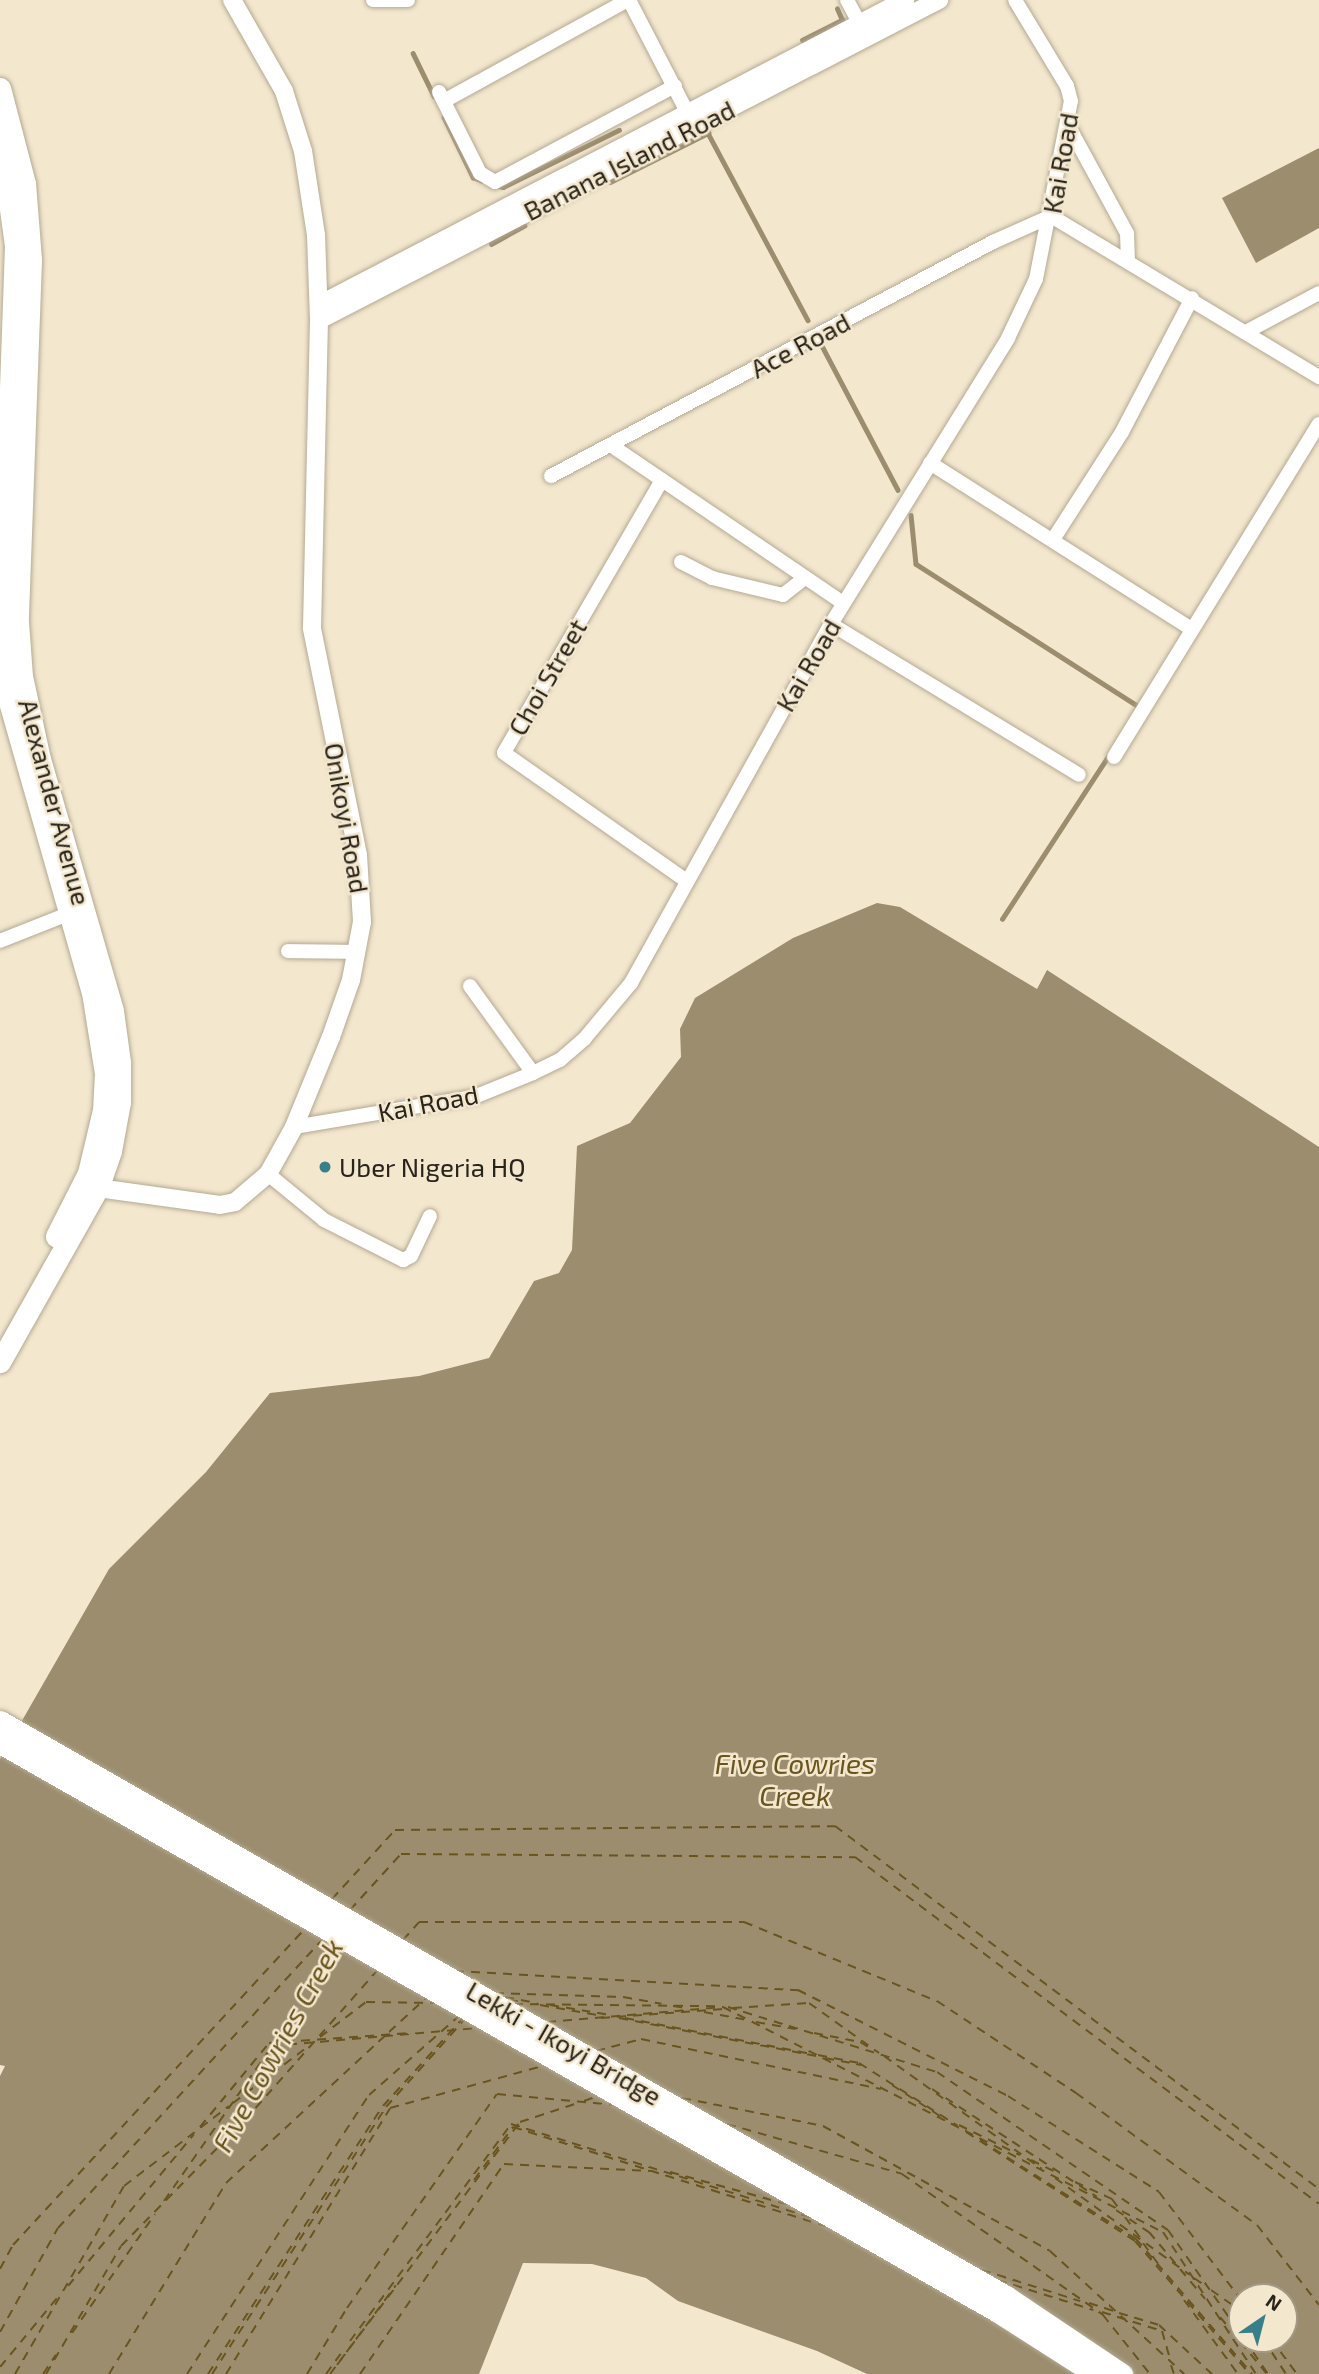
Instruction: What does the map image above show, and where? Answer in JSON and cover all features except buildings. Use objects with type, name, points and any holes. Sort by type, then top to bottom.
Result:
[{"type":"main road","name":"Alexander Avenue","points":[[0,88],[25,183],[31,260],[18,622],[22,676],[40,759],[113,1012],[120,1062],[120,1102],[111,1151],[97,1188],[0,1362]]},
{"type":"main road","name":"Alexander Avenue","points":[[0,136],[10,186],[15,289],[2,590],[4,700],[102,1038],[103,1110],[88,1173],[0,1333]]},
{"type":"main road","name":"Lekki - Ikoyi Bridge","points":[[0,1721],[1006,2296],[1122,2374]]},
{"type":"main road","name":"Lekki - Ikoyi Bridge","points":[[0,1743],[998,2312],[1095,2374]]},
{"type":"street","name":"Onikoyi Road","points":[[97,1188],[220,1205],[235,1202],[268,1174],[294,1127],[331,1037],[358,952],[362,922],[358,855],[312,628],[319,313],[316,235],[303,151],[284,91],[232,0]]},
{"type":"street","points":[[373,0],[408,0]]},
{"type":"street","points":[[675,86],[495,182],[480,173],[442,96],[629,0],[675,86],[687,112]]},
{"type":"street","points":[[847,0],[859,23]]},
{"type":"street","name":"Banana Island Road","points":[[319,313],[687,112],[905,0]]},
{"type":"street","name":"Banana Island Road","points":[[319,313],[939,0]]},
{"type":"street","name":"Kai Road","points":[[294,1127],[474,1097],[560,1060],[610,1013],[843,603],[1023,309],[1051,216],[1071,101],[1067,86],[1015,0]]},
{"type":"street","points":[[1068,125],[1127,233],[1128,261]]},
{"type":"street","points":[[1051,216],[1192,298],[1319,377]]},
{"type":"street","name":"Ace Road","points":[[551,476],[993,242],[1051,216]]},
{"type":"street","points":[[1247,332],[1319,293]]},
{"type":"street","points":[[1054,538],[1122,432],[1192,298]]},
{"type":"street","points":[[1114,757],[1192,629],[1315,441],[1319,424]]},
{"type":"street","points":[[612,446],[843,603]]},
{"type":"street","points":[[930,463],[1054,538],[1192,629]]},
{"type":"street","name":"Choi Street","points":[[662,480],[504,753],[687,881]]},
{"type":"street","points":[[681,562],[712,578],[783,595],[805,578]]},
{"type":"street","points":[[831,624],[1079,775]]},
{"type":"street","points":[[0,941],[68,914]]},
{"type":"street","points":[[288,951],[358,952]]},
{"type":"street","points":[[470,986],[533,1073]]},
{"type":"street","points":[[268,1174],[324,1220],[403,1259],[411,1256],[430,1216]]},
{"type":"water","points":[[1319,148],[1319,228],[1256,263],[1222,198]]},
{"type":"water","name":"Five Cowries Creek","points":[[877,903],[900,907],[1037,989],[1047,970],[1319,1147],[1319,2374],[867,2374],[817,2351],[678,2301],[646,2278],[592,2264],[523,2263],[479,2374],[0,2374],[0,2076],[5,2066],[0,2065],[0,1759],[109,1569],[206,1472],[270,1393],[419,1376],[489,1358],[534,1281],[559,1273],[572,1250],[577,1146],[630,1123],[681,1057],[680,1029],[695,998],[793,938]]},
{"type":"waterway","points":[[802,40],[842,20],[837,9]]},
{"type":"waterway","points":[[413,53],[434,96]]},
{"type":"waterway","points":[[444,117],[473,177],[481,180]]},
{"type":"waterway","points":[[496,185],[503,187],[619,130]]},
{"type":"waterway","points":[[610,182],[708,133],[808,320]]},
{"type":"waterway","points":[[491,244],[524,226]]},
{"type":"waterway","points":[[820,342],[898,490]]},
{"type":"waterway","points":[[911,515],[916,564],[1140,707]]},
{"type":"waterway","points":[[1002,919],[1109,755]]},
{"type":"ferry route","points":[[332,1899],[395,1830],[835,1826],[1319,2189]]},
{"type":"ferry route","points":[[350,1910],[401,1854],[855,1857],[1319,2204]]},
{"type":"ferry route","points":[[403,1940],[419,1922],[744,1922],[937,2001],[1076,2093],[1257,2225],[1319,2305]]},
{"type":"ferry route","points":[[0,2269],[13,2245],[305,1929]]},
{"type":"ferry route","points":[[0,2332],[58,2228],[322,1940]]},
{"type":"ferry route","points":[[46,2374],[121,2246],[245,2120],[377,1971]]},
{"type":"ferry route","points":[[455,1971],[798,1990],[1008,2096],[1159,2192],[1228,2283]]},
{"type":"ferry route","points":[[495,1993],[623,1997],[661,2004]]},
{"type":"ferry route","points":[[505,1997],[537,2003]]},
{"type":"ferry route","points":[[389,2032],[426,1998]]},
{"type":"ferry route","points":[[509,2000],[524,2002]]},
{"type":"ferry route","points":[[320,2037],[366,2002],[435,2003]]},
{"type":"ferry route","points":[[733,2008],[809,2003],[879,2053]]},
{"type":"ferry route","points":[[514,2004],[719,2006]]},
{"type":"ferry route","points":[[540,2005],[603,2016]]},
{"type":"ferry route","points":[[550,2005],[610,2015]]},
{"type":"ferry route","points":[[673,2006],[685,2008]]},
{"type":"ferry route","points":[[547,2022],[723,2007],[1163,2232],[1256,2374]]},
{"type":"ferry route","points":[[728,2007],[937,2072],[1168,2230],[1228,2316]]},
{"type":"ferry route","points":[[601,2018],[724,2009]]},
{"type":"ferry route","points":[[704,2012],[747,2020]]},
{"type":"ferry route","points":[[187,2374],[369,2095],[460,2015]]},
{"type":"ferry route","points":[[208,2374],[383,2106],[464,2017]]},
{"type":"ferry route","points":[[619,2018],[816,2056]]},
{"type":"ferry route","points":[[625,2018],[812,2054]]},
{"type":"ferry route","points":[[212,2374],[386,2107],[465,2019]]},
{"type":"ferry route","points":[[756,2022],[795,2029]]},
{"type":"ferry route","points":[[164,2201],[272,2046],[479,2028]]},
{"type":"ferry route","points":[[200,2127],[269,2043],[407,2033]]},
{"type":"ferry route","points":[[814,2033],[860,2042],[875,2051]]},
{"type":"ferry route","points":[[109,2374],[226,2183],[385,2036]]},
{"type":"ferry route","points":[[596,2051],[641,2039],[881,2089]]},
{"type":"ferry route","points":[[233,2103],[310,2045]]},
{"type":"ferry route","points":[[818,2055],[859,2063],[958,2126]]},
{"type":"ferry route","points":[[884,2056],[1042,2169]]},
{"type":"ferry route","points":[[825,2058],[861,2065]]},
{"type":"ferry route","points":[[226,2374],[390,2108],[546,2065]]},
{"type":"ferry route","points":[[892,2085],[946,2120]]},
{"type":"ferry route","points":[[932,2089],[1097,2197]]},
{"type":"ferry route","points":[[307,2374],[347,2308],[497,2094],[615,2105]]},
{"type":"ferry route","points":[[584,2101],[598,2096]]},
{"type":"ferry route","points":[[682,2098],[823,2126],[1050,2251],[1184,2374]]},
{"type":"ferry route","points":[[330,2374],[520,2122],[578,2103]]},
{"type":"ferry route","points":[[15,2374],[124,2186],[229,2106]]},
{"type":"ferry route","points":[[350,2341],[511,2124],[813,2218]]},
{"type":"ferry route","points":[[727,2124],[902,2174],[1103,2315],[1150,2374]]},
{"type":"ferry route","points":[[959,2125],[1020,2155]]},
{"type":"ferry route","points":[[474,2180],[513,2127],[826,2226]]},
{"type":"ferry route","points":[[966,2132],[1135,2241],[1250,2374]]},
{"type":"ferry route","points":[[68,2286],[194,2134]]},
{"type":"ferry route","points":[[980,2140],[1136,2239],[1252,2374]]},
{"type":"ferry route","points":[[1031,2160],[1058,2173]]},
{"type":"ferry route","points":[[360,2374],[504,2164],[651,2171]]},
{"type":"ferry route","points":[[670,2172],[790,2205]]},
{"type":"ferry route","points":[[1055,2178],[1190,2275]]},
{"type":"ferry route","points":[[1075,2182],[1112,2199],[1120,2210]]},
{"type":"ferry route","points":[[1116,2210],[1149,2232],[1176,2264]]},
{"type":"ferry route","points":[[72,2333],[155,2214]]},
{"type":"ferry route","points":[[1125,2217],[1140,2238]]},
{"type":"ferry route","points":[[1143,2243],[1158,2264]]},
{"type":"ferry route","points":[[1180,2269],[1205,2299]]},
{"type":"ferry route","points":[[982,2270],[1080,2301]]},
{"type":"ferry route","points":[[1194,2278],[1207,2287]]},
{"type":"ferry route","points":[[998,2280],[1093,2310]]},
{"type":"ferry route","points":[[337,2365],[396,2285]]},
{"type":"ferry route","points":[[1211,2290],[1228,2302]]},
{"type":"ferry route","points":[[0,2367],[57,2298]]},
{"type":"ferry route","points":[[1184,2300],[1238,2374]]},
{"type":"ferry route","points":[[1089,2303],[1114,2311]]},
{"type":"ferry route","points":[[1102,2312],[1162,2331],[1170,2359]]},
{"type":"ferry route","points":[[1119,2313],[1159,2325],[1212,2374]]},
{"type":"ferry route","points":[[1220,2317],[1267,2374]]},
{"type":"ferry route","points":[[326,2374],[344,2349]]},
{"type":"ferry route","points":[[1254,2353],[1268,2374]]},
{"type":"ferry route","points":[[1272,2353],[1286,2374]]},
{"type":"ferry route","points":[[1281,2353],[1297,2374]]},
{"type":"ferry route","points":[[43,2374],[56,2355]]},
{"type":"ferry route","points":[[1171,2365],[1174,2374]]},
{"type":"place","name":"Uber Nigeria HQ","points":[[325,1167]]}]
